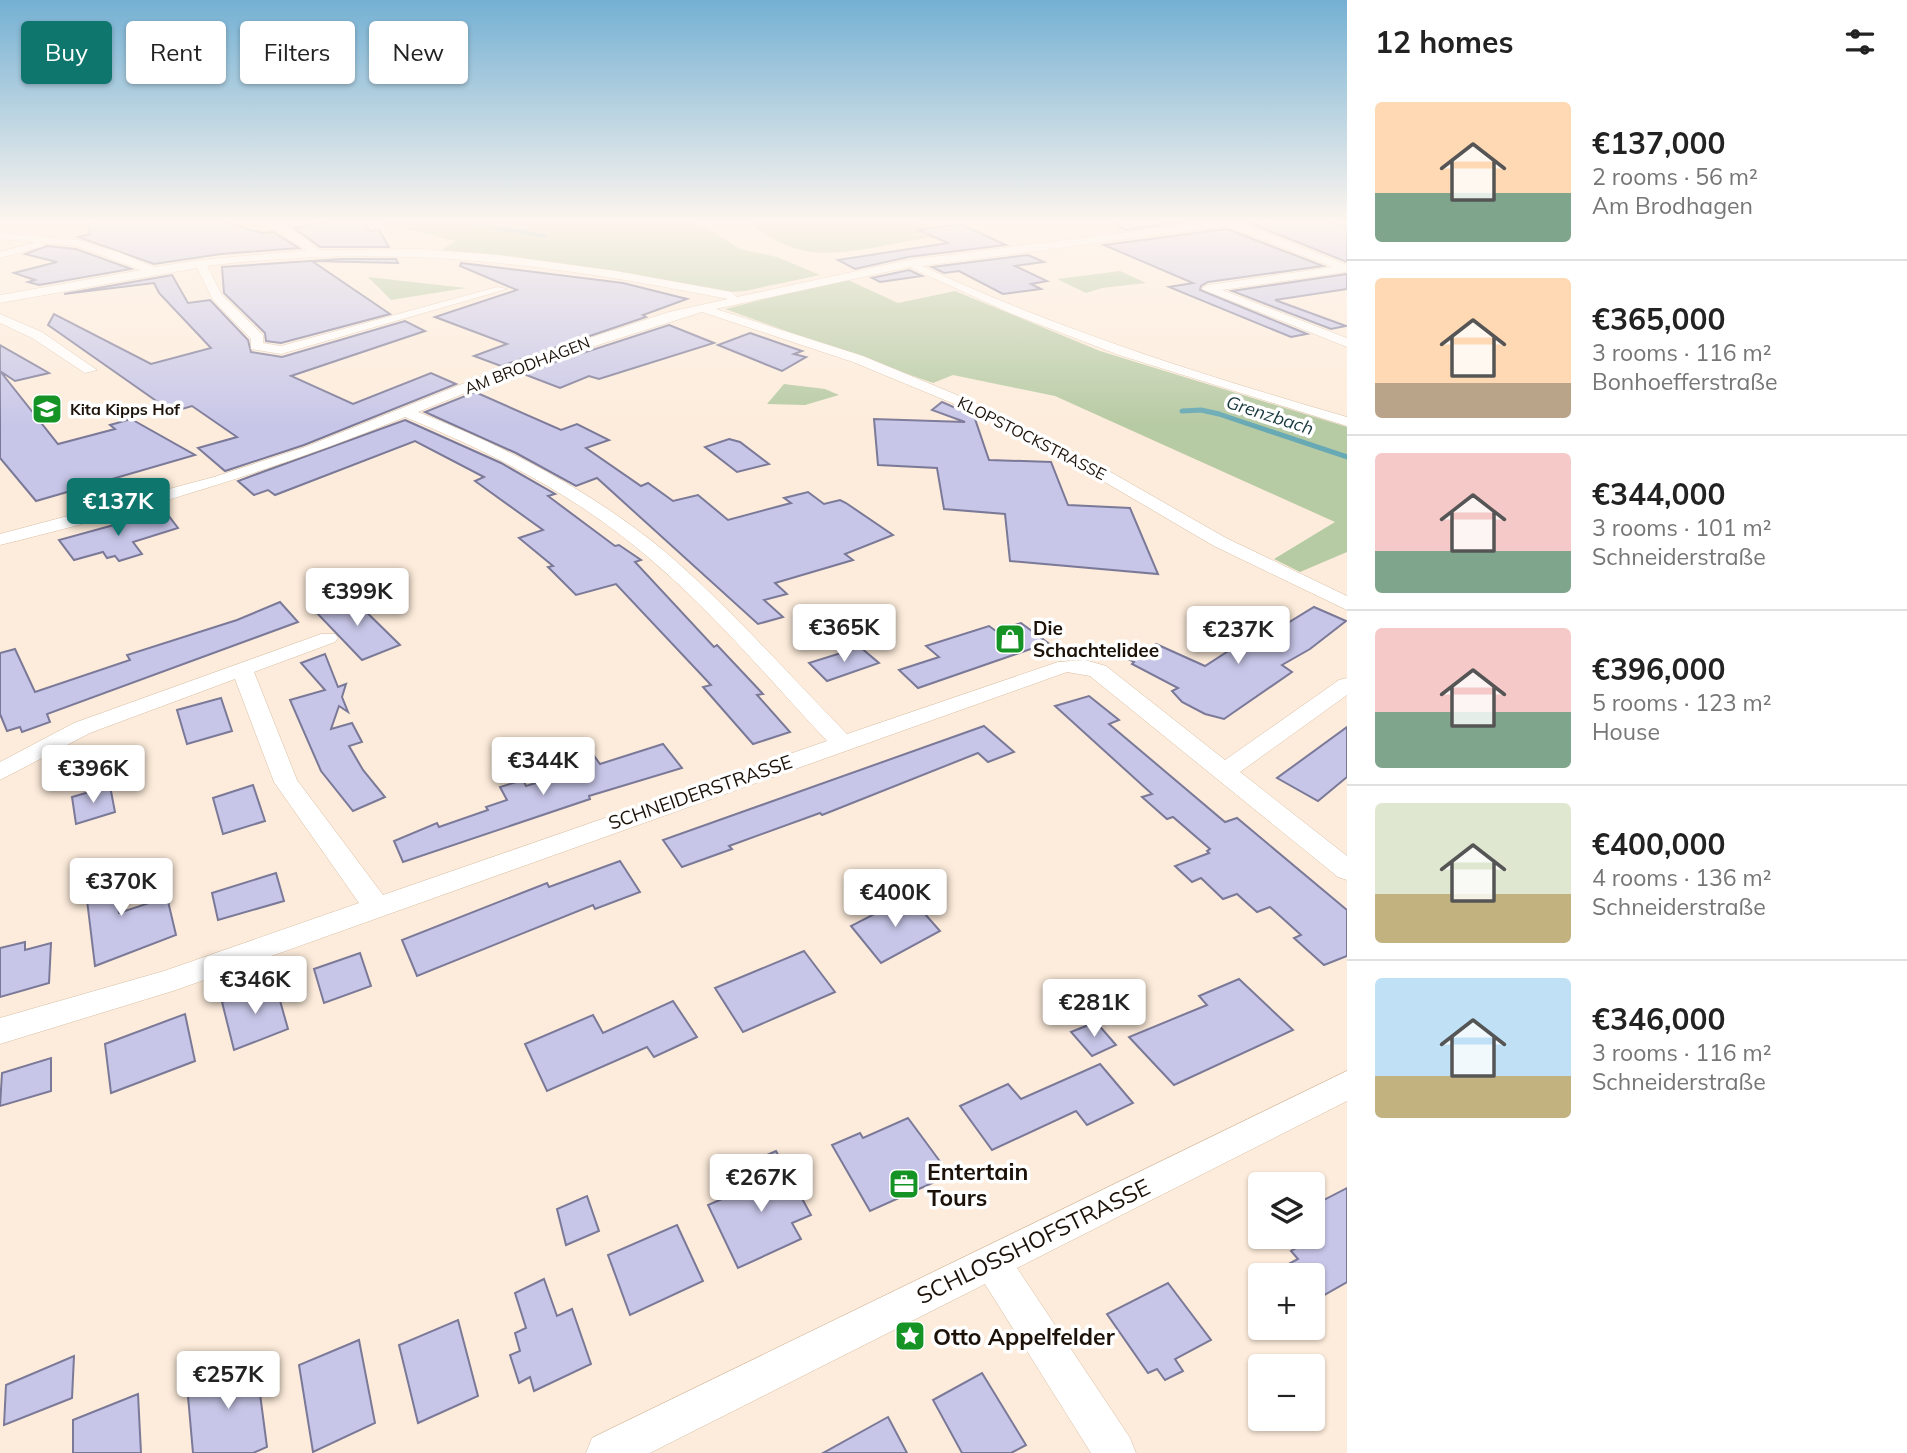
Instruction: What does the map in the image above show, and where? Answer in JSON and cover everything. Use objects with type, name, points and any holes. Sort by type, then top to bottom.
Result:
[{"type":"street","points":[[0,299],[48,290]]},
{"type":"street","points":[[214,290],[221,303],[258,338],[256,346],[281,349],[360,331],[498,290]]},
{"type":"street","points":[[699,290],[741,298]]},
{"type":"street","name":"AM BRODHAGEN","points":[[0,540],[220,480],[408,413],[477,382],[576,345],[701,308],[780,290]]},
{"type":"street","points":[[964,290],[1104,348],[1347,422]]},
{"type":"street","points":[[1213,290],[1347,343]]},
{"type":"street","name":"KLOPSTOCKSTRASSE","points":[[701,308],[853,357],[969,405],[1069,455],[1238,551],[1347,604]]},
{"type":"street","points":[[0,318],[37,335],[90,370]]},
{"type":"street","points":[[408,413],[470,436],[521,461],[621,527],[694,589],[842,743]]},
{"type":"street","points":[[0,772],[82,728],[328,638]]},
{"type":"street","name":"SCHNEIDERSTRASSE","points":[[0,1031],[166,982],[1065,666],[1075,665],[1098,671],[1347,870]]},
{"type":"street","points":[[242,670],[286,782],[377,907]]},
{"type":"street","points":[[1225,771],[1347,685]]},
{"type":"street","name":"SCHLOSSHOFSTRASSE","points":[[607,1453],[1347,1085]]},
{"type":"street","points":[[991,1261],[1115,1453]]},
{"type":"green space","points":[[381,290],[455,290],[391,300]]},
{"type":"green space","points":[[715,290],[751,290],[745,291]]},
{"type":"green space","points":[[802,290],[869,290],[898,303],[955,291],[1100,351],[1347,427],[1347,552],[1300,572],[1274,559],[1335,522],[1055,396],[953,375],[933,383],[725,309]]},
{"type":"green space","points":[[784,384],[825,389],[839,395],[805,405],[767,404]]},
{"type":"building","points":[[157,290],[180,290],[188,303],[210,300],[248,340],[251,352],[282,357],[405,321],[425,331],[291,376],[353,404],[431,373],[456,384],[304,445],[225,471],[198,448],[237,437],[192,406],[172,412],[48,325],[54,314],[151,364],[211,348]]},
{"type":"building","points":[[224,290],[354,290],[390,314],[281,343],[266,341],[265,333]]},
{"type":"building","points":[[517,290],[650,290],[687,299],[643,315],[646,317],[501,366],[474,356],[507,344],[435,317]]},
{"type":"building","points":[[995,290],[1035,290],[1003,294]]},
{"type":"building","points":[[1176,290],[1200,290],[1307,334],[1291,337]]},
{"type":"building","points":[[1342,290],[1275,300],[1346,326],[1331,329],[1232,291]]},
{"type":"building","points":[[669,325],[714,343],[599,379],[589,376],[560,388],[521,373]]},
{"type":"building","points":[[750,333],[802,351],[794,354],[806,357],[782,371],[718,345]]},
{"type":"building","points":[[0,345],[49,373],[15,381],[0,371]]},
{"type":"building","points":[[0,371],[58,444],[115,429],[110,425],[131,419],[195,455],[36,501],[0,458]]},
{"type":"building","points":[[475,392],[561,430],[577,424],[609,440],[586,448],[641,486],[648,483],[673,501],[698,495],[728,520],[791,503],[784,498],[808,492],[824,504],[840,500],[846,503],[893,535],[845,554],[853,560],[775,583],[787,594],[764,600],[783,617],[758,624],[597,478],[576,486],[516,453],[425,412]]},
{"type":"building","points":[[942,402],[974,416],[989,460],[1051,462],[1068,505],[1130,508],[1158,574],[1010,561],[1005,514],[944,509],[937,468],[878,465],[874,419],[965,422],[932,410]]},
{"type":"building","points":[[405,420],[501,463],[555,494],[548,496],[615,546],[619,545],[641,560],[635,562],[714,647],[717,645],[763,694],[757,695],[790,732],[753,744],[703,687],[711,685],[616,584],[576,595],[548,567],[553,566],[519,538],[543,530],[475,481],[484,477],[415,441],[275,495],[268,490],[254,495],[238,481]]},
{"type":"building","points":[[729,439],[740,442],[769,464],[737,472],[705,447]]},
{"type":"building","points":[[165,511],[178,528],[133,542],[142,554],[119,561],[115,556],[107,558],[103,552],[74,560],[59,540]]},
{"type":"building","points":[[351,597],[400,645],[362,660],[314,610]]},
{"type":"building","points":[[280,602],[298,622],[47,714],[50,722],[22,732],[20,727],[7,731],[0,714],[0,653],[15,649],[35,692],[130,660],[127,655],[237,620]]},
{"type":"building","points":[[1314,607],[1346,621],[1310,649],[1282,665],[1292,672],[1224,719],[1205,714],[1182,702],[1172,691],[1178,688],[1132,664],[1134,662],[1130,660],[1156,644],[1205,666],[1233,648],[1247,648]]},
{"type":"building","points":[[1021,623],[1048,643],[918,688],[899,670],[939,657],[926,646],[989,626],[996,631]]},
{"type":"building","points":[[860,647],[879,663],[827,681],[809,663]]},
{"type":"building","points":[[325,654],[338,687],[346,684],[342,697],[348,712],[339,706],[331,729],[352,723],[362,742],[349,746],[363,770],[385,797],[353,811],[321,771],[290,700],[325,690],[301,663]]},
{"type":"building","points":[[1089,696],[1119,720],[1109,724],[1225,822],[1237,818],[1347,910],[1347,956],[1324,965],[1294,938],[1301,935],[1270,907],[1257,912],[1237,894],[1223,899],[1201,878],[1192,882],[1175,866],[1209,853],[1207,851],[1210,849],[1173,817],[1167,819],[1142,797],[1152,794],[1055,706]]},
{"type":"building","points":[[221,698],[232,731],[187,744],[177,710]]},
{"type":"building","points":[[984,726],[1014,752],[988,762],[978,753],[822,815],[820,813],[729,846],[732,849],[682,867],[663,840]]},
{"type":"building","points":[[1347,727],[1347,777],[1318,801],[1277,778]]},
{"type":"building","points":[[584,742],[600,764],[663,744],[682,768],[589,796],[590,799],[403,862],[394,841],[437,823],[439,827],[488,810],[486,807],[507,800],[500,787],[523,780],[526,786],[575,771],[561,750]]},
{"type":"building","points":[[253,785],[265,821],[223,834],[213,798]]},
{"type":"building","points":[[110,786],[115,812],[76,824],[72,797]]},
{"type":"building","points":[[109,859],[119,913],[167,897],[176,935],[95,966],[83,867]]},
{"type":"building","points":[[620,861],[640,892],[595,909],[593,905],[417,976],[402,940],[547,883],[549,887]]},
{"type":"building","points":[[276,873],[284,901],[218,920],[212,893]]},
{"type":"building","points":[[909,896],[940,931],[881,963],[851,926]]},
{"type":"building","points":[[25,942],[25,950],[51,943],[49,983],[0,997],[0,948]]},
{"type":"building","points":[[804,951],[835,992],[743,1032],[715,988]]},
{"type":"building","points":[[360,953],[371,986],[324,1003],[314,969]]},
{"type":"building","points":[[1239,979],[1293,1030],[1174,1085],[1129,1037],[1207,1005],[1199,996]]},
{"type":"building","points":[[275,983],[288,1029],[234,1050],[222,1002]]},
{"type":"building","points":[[673,1001],[697,1037],[654,1057],[647,1047],[547,1091],[525,1044],[593,1015],[603,1033]]},
{"type":"building","points":[[185,1014],[195,1061],[111,1093],[105,1044]]},
{"type":"building","points":[[1096,1022],[1116,1045],[1092,1056],[1071,1032]]},
{"type":"building","points":[[51,1058],[51,1091],[0,1106],[2,1073]]},
{"type":"building","points":[[1100,1064],[1133,1103],[1087,1125],[1076,1111],[992,1150],[960,1106],[1008,1084],[1021,1099]]},
{"type":"building","points":[[908,1118],[950,1175],[870,1211],[832,1145],[860,1133],[863,1138]]},
{"type":"building","points":[[776,1151],[811,1215],[792,1223],[801,1239],[738,1268],[708,1205],[764,1181],[753,1161]]},
{"type":"building","points":[[1347,1188],[1347,1282],[1325,1295],[1325,1263],[1290,1263],[1298,1259],[1291,1251],[1294,1249],[1325,1249],[1325,1199]]},
{"type":"building","points":[[587,1196],[599,1231],[566,1245],[557,1209]]},
{"type":"building","points":[[677,1225],[703,1281],[630,1315],[608,1255]]},
{"type":"building","points":[[544,1279],[557,1316],[572,1309],[591,1364],[534,1391],[530,1377],[519,1383],[510,1355],[520,1351],[515,1333],[526,1328],[515,1293]]},
{"type":"building","points":[[1168,1283],[1211,1340],[1175,1359],[1183,1371],[1165,1380],[1157,1369],[1148,1373],[1107,1314]]},
{"type":"building","points":[[458,1320],[478,1396],[418,1423],[399,1345]]},
{"type":"building","points":[[359,1340],[375,1423],[313,1452],[299,1365]]},
{"type":"building","points":[[74,1356],[72,1398],[4,1425],[6,1385]]},
{"type":"building","points":[[255,1356],[267,1447],[253,1453],[193,1453],[187,1385]]},
{"type":"building","points":[[982,1373],[1026,1445],[1011,1453],[962,1453],[933,1400]]},
{"type":"building","points":[[138,1394],[141,1453],[73,1453],[73,1420]]},
{"type":"building","points":[[888,1417],[907,1453],[823,1453]]},
{"type":"waterway","name":"Grenzbach","points":[[1182,411],[1201,410],[1219,414],[1347,457]]},
{"type":"place","name":"Kita Kipps Hof","points":[[47,409]]},
{"type":"place","name":"Die Schachtelidee","points":[[1010,639]]},
{"type":"place","name":"Entertain Tours","points":[[904,1184]]},
{"type":"place","name":"Otto Appelfelder","points":[[910,1336]]}]
